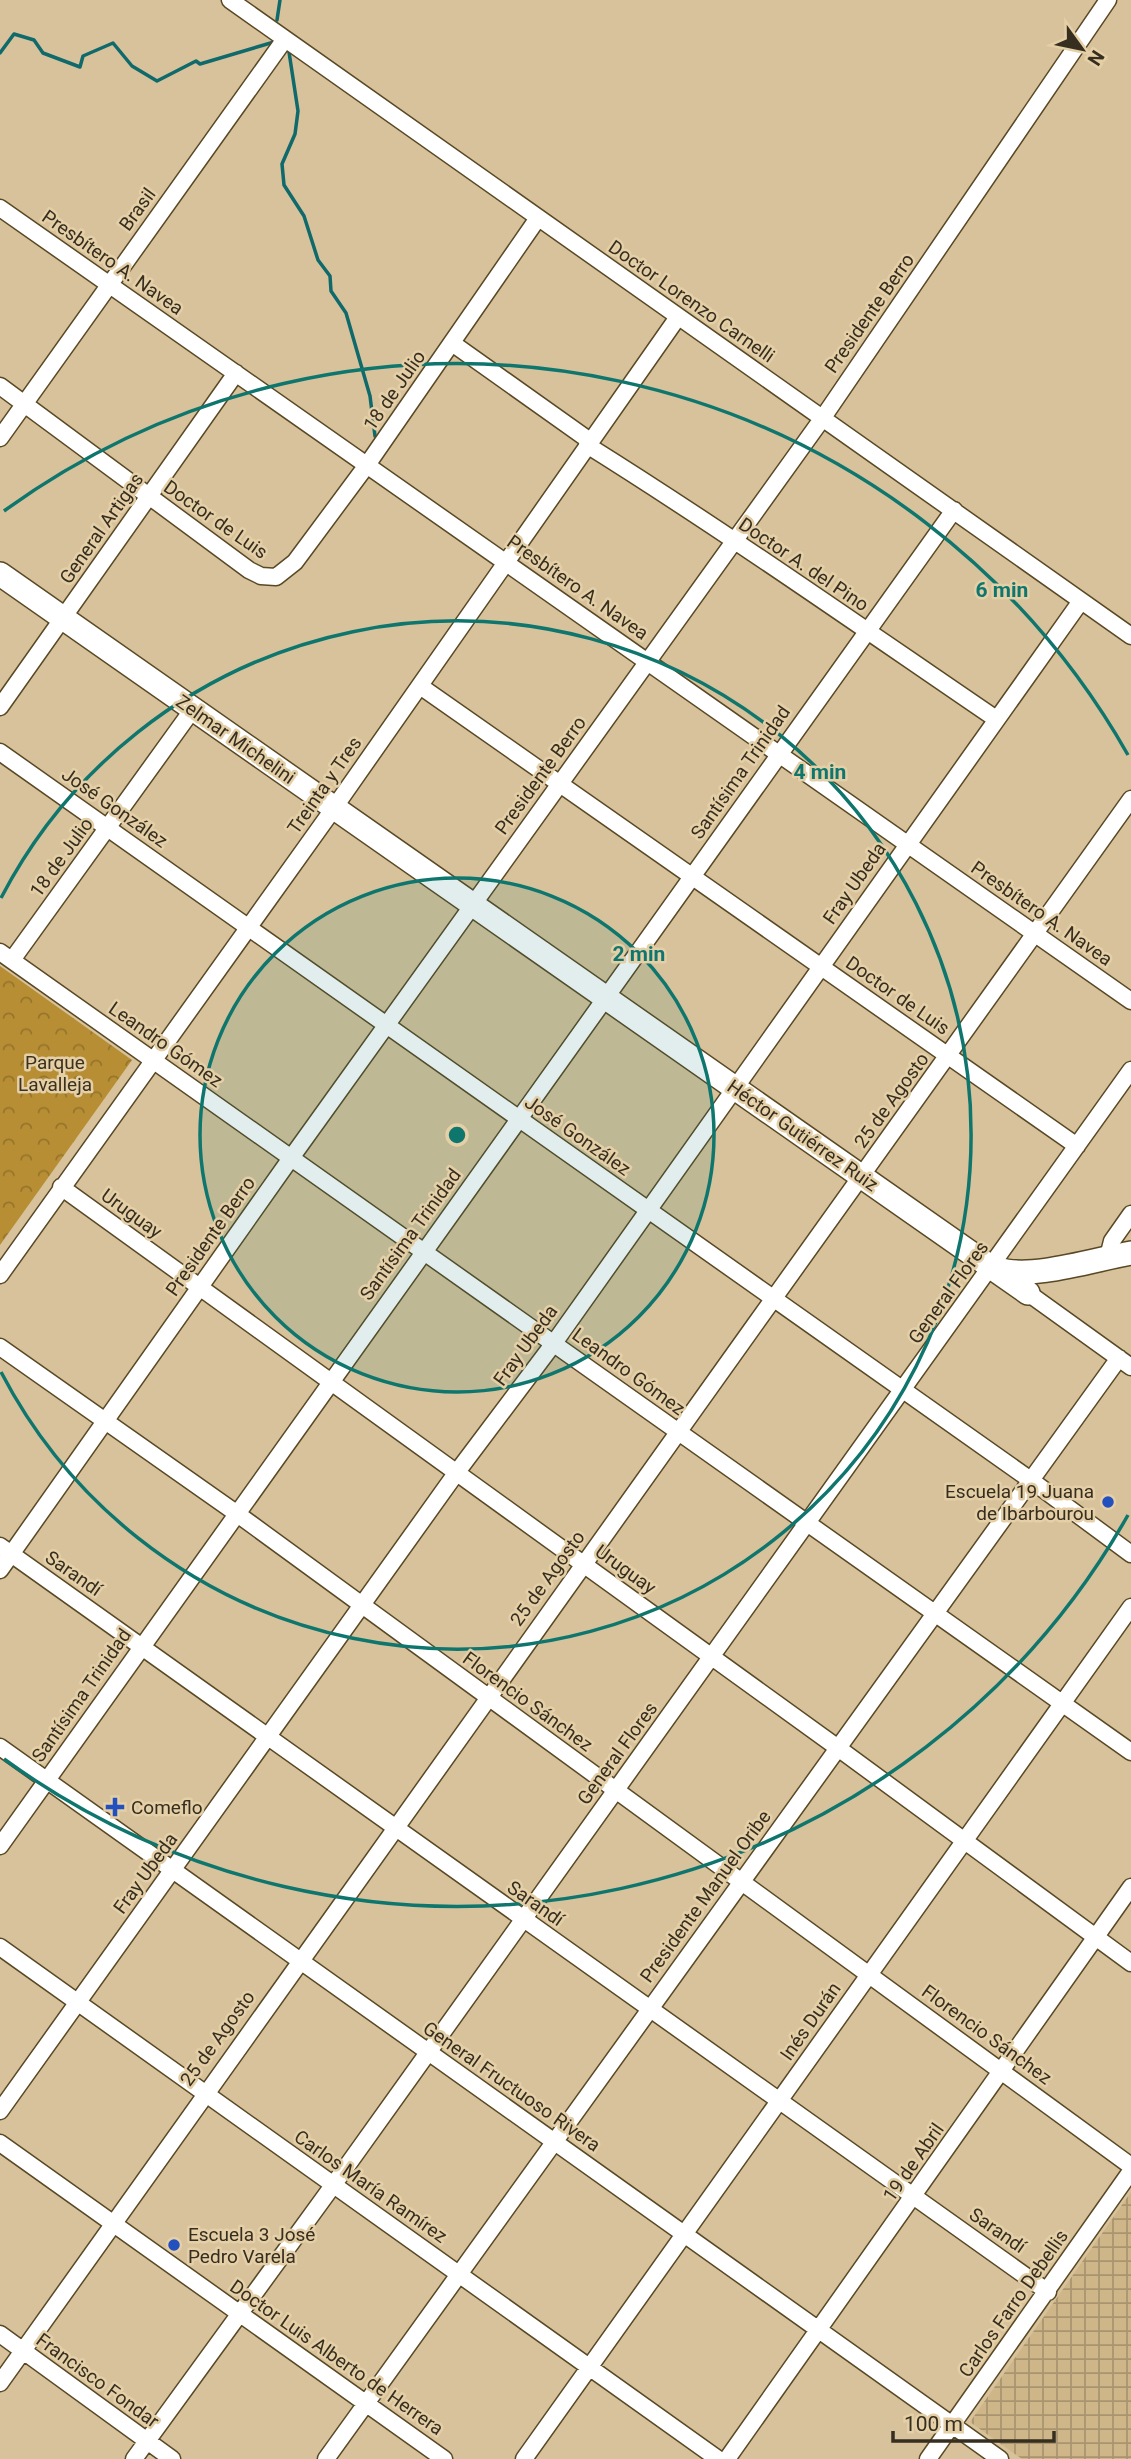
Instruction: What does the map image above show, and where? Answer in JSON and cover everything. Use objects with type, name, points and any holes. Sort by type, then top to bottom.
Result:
[{"type":"highway","name":"Zelmar Michelini","points":[[0,574],[473,905]]},
{"type":"highway","name":"Héctor Gutiérrez Ruiz","points":[[473,905],[1028,1293]]},
{"type":"highway","points":[[992,1267],[1008,1272],[1039,1270],[1131,1253]]},
{"type":"highway","points":[[1028,1293],[1077,1265]]},
{"type":"highway","points":[[1028,1293],[1039,1270]]},
{"type":"street","name":"Doctor Lorenzo Carnelli","points":[[230,0],[1131,636]]},
{"type":"street","name":"Presidente Berro","points":[[0,1570],[6,1550],[106,1420],[821,419],[1108,0]]},
{"type":"street","name":"Brasil","points":[[0,438],[285,38]]},
{"type":"street","name":"Presbítero A. Navea","points":[[0,208],[1131,1001]]},
{"type":"street","name":"18 de Julio","points":[[276,577],[295,562],[367,465],[538,218]]},
{"type":"street","name":"Treinta y Tres","points":[[0,1275],[334,808],[678,317]]},
{"type":"street","name":"Doctor A. del Pino","points":[[452,343],[589,443],[996,719]]},
{"type":"street","name":"General Artigas","points":[[0,707],[236,373]]},
{"type":"street","name":"Doctor de Luis","points":[[0,386],[249,570],[261,576],[276,577]]},
{"type":"street","name":"Santísima Trinidad","points":[[0,1846],[954,510]]},
{"type":"street","name":"Fray Ubeda","points":[[0,2111],[457,1472],[554,1343],[1081,601]]},
{"type":"street","name":"Doctor de Luis","points":[[420,686],[1077,1146]]},
{"type":"street","name":"18 de Julio","points":[[6,956],[108,828],[193,709]]},
{"type":"street","name":"José González","points":[[0,752],[250,926],[1131,1554]]},
{"type":"street","name":"25 de Agosto","points":[[0,2383],[203,2093],[1131,799]]},
{"type":"street","name":"Leandro Gómez","points":[[6,956],[1131,1752]]},
{"type":"street","name":"General Flores","points":[[134,2459],[808,1524],[1131,1070]]},
{"type":"street","name":"Uruguay","points":[[61,1187],[1131,1963]]},
{"type":"street","points":[[1108,1257],[1112,1241],[1131,1214]]},
{"type":"street","name":"Héctor Gutiérrez Ruiz","points":[[1028,1293],[1125,1363]]},
{"type":"street","name":"Florencio Sánchez","points":[[0,1347],[236,1513],[1131,2166]]},
{"type":"street","name":"Presidente Manuel Oribe","points":[[326,2459],[935,1613],[1032,1481],[1125,1363]]},
{"type":"street","name":"Sarandí","points":[[6,1550],[1048,2292]]},
{"type":"street","name":"Inés Durán","points":[[524,2459],[1131,1607]]},
{"type":"street","name":"General Fructuoso Rivera","points":[[0,1747],[1000,2459]]},
{"type":"street","name":"19 de Abril","points":[[727,2459],[1131,1887]]},
{"type":"street","name":"Carlos María Ramírez","points":[[0,1947],[718,2459]]},
{"type":"street","name":"Doctor Luis Alberto de Herrera","points":[[0,2143],[444,2459]]},
{"type":"street","name":"Carlos Farro Debellis","points":[[928,2459],[1131,2171]]},
{"type":"street","name":"Francisco Fondar","points":[[0,2334],[172,2459]]},
{"type":"shaded area","points":[[1131,2192],[1131,2459],[1022,2459],[970,2422]]},
{"type":"green space","name":"Parque Lavalleja","points":[[0,966],[132,1060],[0,1245]]},
{"type":"waterway","points":[[277,20],[280,0]]},
{"type":"waterway","points":[[0,53],[14,34],[34,40],[43,53],[80,67],[83,56],[113,43],[132,66],[157,81],[196,61],[200,64],[274,42]]},
{"type":"waterway","points":[[289,52],[298,111],[295,134],[282,164],[284,185],[304,216],[318,260],[330,276],[331,291],[346,313],[370,396],[375,436]]},
{"type":"place","name":"Escuela 19 Juana de Ibarbourou","points":[[1108,1502]]},
{"type":"place","name":"Comeflo","points":[[115,1807]]},
{"type":"place","name":"Escuela 3 José Pedro Varela","points":[[174,2245]]}]
